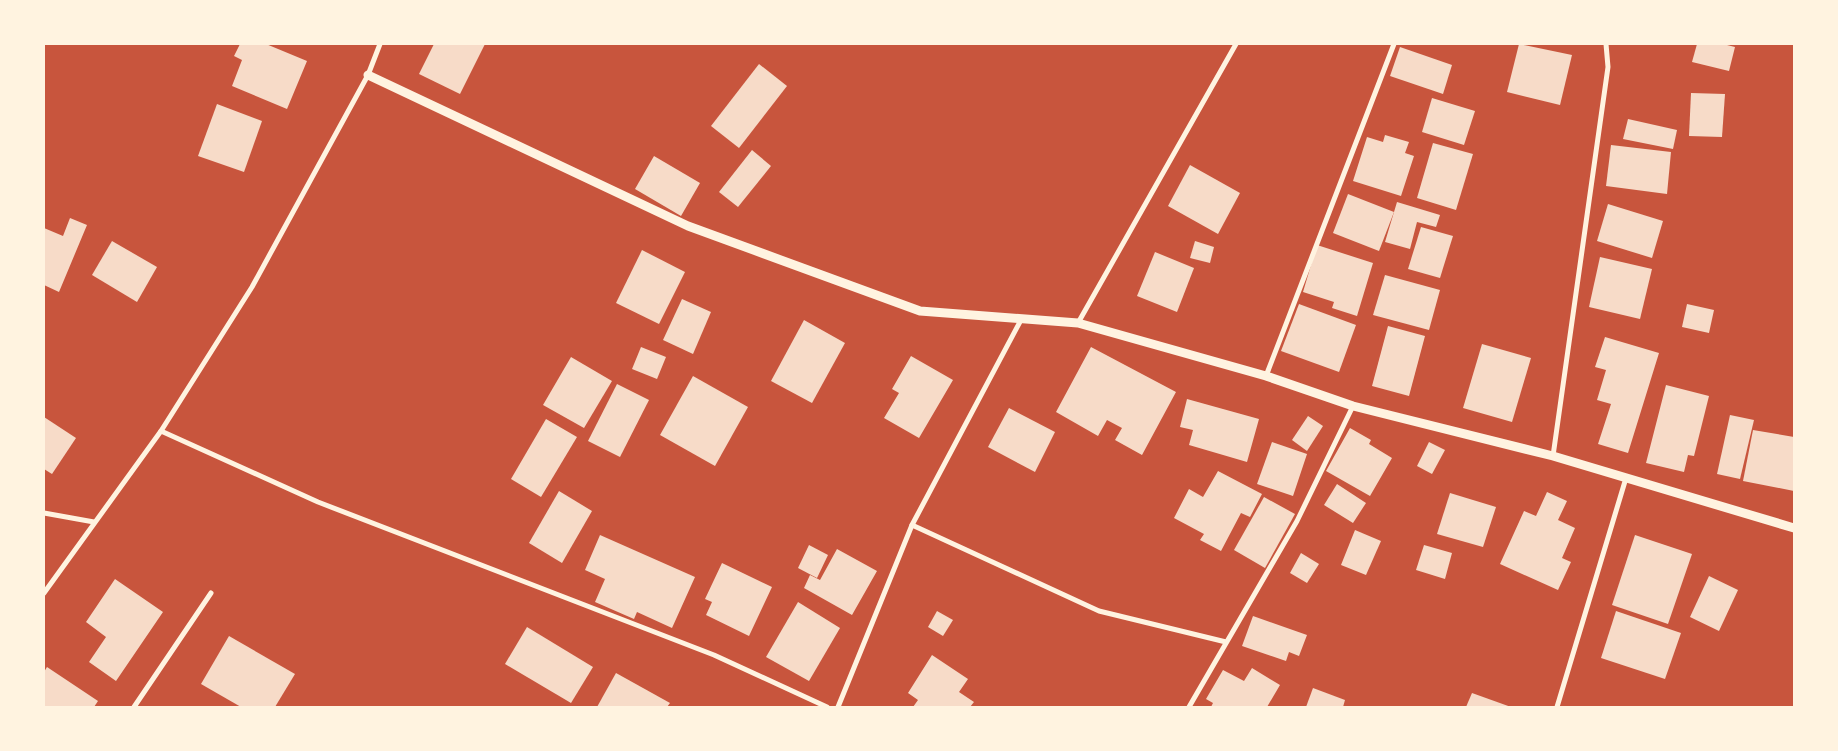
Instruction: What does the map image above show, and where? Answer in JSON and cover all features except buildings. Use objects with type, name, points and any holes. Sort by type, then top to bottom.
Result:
[{"type":"street","points":[[44,593],[161,431],[252,287],[368,75],[380,44]]},
{"type":"street","points":[[1078,323],[1236,44]]},
{"type":"street","points":[[1266,376],[1394,44]]},
{"type":"street","points":[[1552,456],[1608,67],[1606,44]]},
{"type":"street","points":[[368,75],[688,226],[920,311],[1022,317],[1078,323],[1266,376],[1353,406],[1552,456],[1794,528]]},
{"type":"street","points":[[838,707],[912,525],[1022,317]]},
{"type":"street","points":[[1189,707],[1297,521],[1353,406]]},
{"type":"street","points":[[161,431],[318,502],[714,655],[827,707]]},
{"type":"street","points":[[1557,707],[1626,478]]},
{"type":"street","points":[[44,513],[94,522]]},
{"type":"street","points":[[912,525],[1099,611],[1226,642]]},
{"type":"street","points":[[134,707],[211,593]]}]
